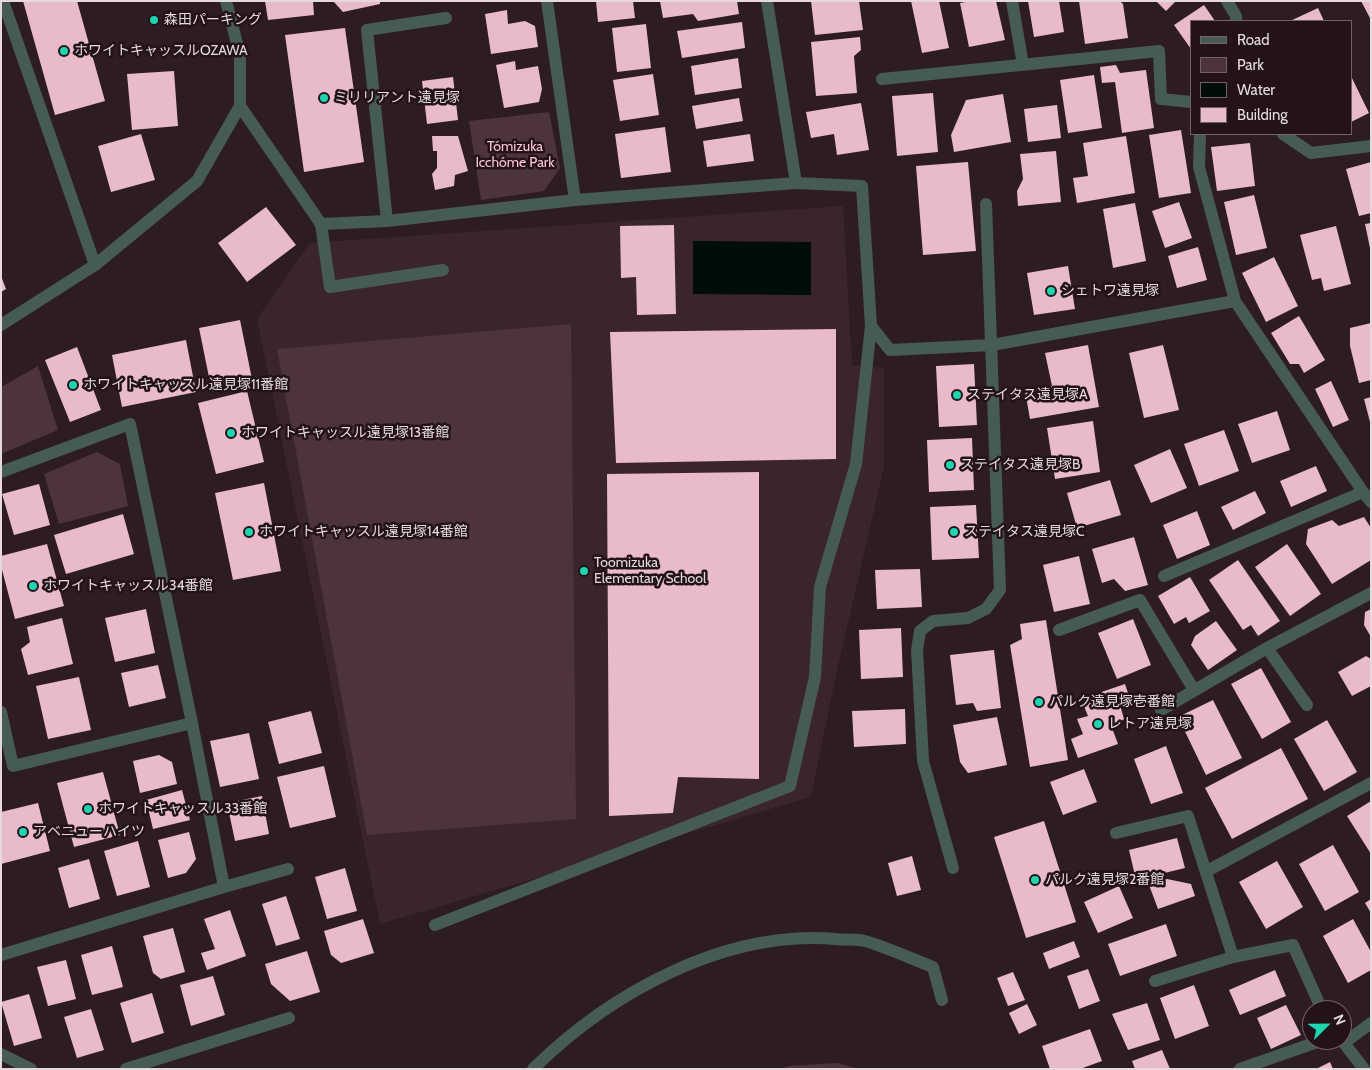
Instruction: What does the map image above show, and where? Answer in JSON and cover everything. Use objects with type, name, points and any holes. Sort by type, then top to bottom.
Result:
[{"type":"street","points":[[2,1],[95,265]]},
{"type":"street","points":[[1,325],[95,265],[197,181],[240,106],[240,55],[226,1]]},
{"type":"street","points":[[547,1],[575,200]]},
{"type":"street","points":[[767,1],[796,183]]},
{"type":"street","points":[[1012,1],[1023,65]]},
{"type":"street","points":[[1227,1],[1236,16],[1236,20]]},
{"type":"street","points":[[387,221],[367,30],[446,18]]},
{"type":"street","points":[[882,79],[1159,51],[1161,99],[1190,102]]},
{"type":"street","points":[[240,106],[321,224],[330,287],[443,270]]},
{"type":"street","points":[[1164,576],[1367,497],[1235,301],[1199,167],[1200,135]]},
{"type":"street","points":[[1284,135],[1311,153],[1371,146]]},
{"type":"street","points":[[321,224],[387,221],[575,200],[796,183],[862,186],[871,326],[856,464],[820,587],[815,678],[790,786],[435,925]]},
{"type":"street","points":[[953,868],[923,762],[917,650],[920,631],[934,621],[968,618],[986,609],[1000,590],[986,204]]},
{"type":"street","points":[[871,326],[890,350],[992,345],[1235,301]]},
{"type":"street","points":[[1,472],[130,424],[224,886]]},
{"type":"street","points":[[1161,710],[1267,648],[1371,593]]},
{"type":"street","points":[[1059,630],[1140,600],[1194,690]]},
{"type":"street","points":[[1267,648],[1307,705]]},
{"type":"street","points":[[1,712],[13,766],[192,723]]},
{"type":"street","points":[[1207,871],[1371,783]]},
{"type":"street","points":[[1116,833],[1188,816],[1233,957]]},
{"type":"street","points":[[1,954],[224,886],[288,869]]},
{"type":"street","points":[[533,1069],[558,1044],[598,1013],[644,985],[714,955],[763,942],[810,937],[865,941],[932,967],[942,1000]]},
{"type":"street","points":[[1155,981],[1233,957],[1293,945],[1318,1000]]},
{"type":"street","points":[[126,1069],[289,1018]]},
{"type":"street","points":[[1352,1035],[1371,1023]]},
{"type":"street","points":[[1240,1069],[1302,1048]]},
{"type":"street","points":[[1348,1050],[1364,1069]]},
{"type":"street","points":[[1,1054],[31,1069]]},
{"type":"shaded area","name":"Toomizuka Elementary School","points":[[843,206],[852,365],[884,368],[884,467],[836,675],[811,797],[380,924],[257,319],[310,243]]},
{"type":"green space","name":"Tómizuka Icchóme Park","points":[[549,112],[560,168],[544,191],[481,200],[469,121]]},
{"type":"green space","points":[[571,324],[576,819],[367,835],[277,349]]},
{"type":"green space","points":[[38,366],[58,430],[1,454],[1,387]]},
{"type":"green space","points":[[97,452],[120,464],[128,506],[59,524],[44,474]]},
{"type":"green space","points":[[837,1063],[859,1069],[781,1069],[789,1066]]},
{"type":"water","points":[[693,241],[811,242],[811,295],[693,294]]},
{"type":"building","name":"ホワイトキャッスルOZAWA","points":[[23,1],[77,1],[105,101],[55,115]]},
{"type":"building","points":[[265,1],[313,1],[314,15],[268,20]]},
{"type":"building","points":[[333,1],[380,1],[380,4],[343,12]]},
{"type":"building","points":[[596,1],[633,1],[635,18],[598,22]]},
{"type":"building","points":[[660,1],[737,1],[739,14],[698,21],[693,14],[663,18]]},
{"type":"building","points":[[811,1],[859,1],[863,30],[815,35]]},
{"type":"building","points":[[911,1],[939,1],[949,48],[922,53]]},
{"type":"building","points":[[996,1],[1005,40],[969,47],[960,3]]},
{"type":"building","points":[[1028,1],[1059,1],[1064,32],[1034,37]]},
{"type":"building","points":[[1079,1],[1120,1],[1123,4],[1128,38],[1085,44]]},
{"type":"building","points":[[1156,1],[1176,1],[1166,11]]},
{"type":"building","points":[[1361,1],[1371,1],[1371,20]]},
{"type":"building","points":[[1204,5],[1214,20],[1190,20],[1190,48],[1174,25]]},
{"type":"building","points":[[1318,8],[1324,20],[1292,20]]},
{"type":"building","points":[[507,10],[508,24],[525,21],[535,26],[538,47],[491,54],[485,14]]},
{"type":"building","points":[[742,22],[745,48],[682,58],[677,31]]},
{"type":"building","points":[[646,24],[651,68],[617,72],[612,28]]},
{"type":"building","name":"ミリリアント遠見塚","points":[[345,28],[364,162],[304,172],[285,35]]},
{"type":"building","points":[[860,37],[861,50],[854,56],[857,93],[816,96],[811,42]]},
{"type":"building","points":[[738,58],[742,88],[695,95],[691,66]]},
{"type":"building","points":[[515,61],[516,70],[538,66],[542,89],[539,102],[504,108],[496,65]]},
{"type":"building","points":[[1116,65],[1120,73],[1146,70],[1154,128],[1122,133],[1115,82],[1102,83],[1100,67]]},
{"type":"building","points":[[174,71],[178,126],[132,130],[127,74]]},
{"type":"building","points":[[653,74],[659,115],[620,121],[613,80]]},
{"type":"building","points":[[1094,75],[1102,128],[1068,133],[1060,80]]},
{"type":"building","points":[[453,77],[458,120],[427,124],[422,81]]},
{"type":"building","points":[[1352,78],[1369,113],[1352,122]]},
{"type":"building","points":[[933,93],[938,152],[897,156],[892,96]]},
{"type":"building","points":[[1003,94],[1011,142],[954,152],[951,135],[966,100]]},
{"type":"building","points":[[739,98],[743,121],[696,129],[692,106]]},
{"type":"building","points":[[861,103],[869,150],[837,155],[834,134],[811,138],[806,112]]},
{"type":"building","points":[[1057,105],[1061,138],[1028,142],[1024,109]]},
{"type":"building","points":[[665,127],[671,172],[621,178],[615,134]]},
{"type":"building","points":[[1181,130],[1191,193],[1159,198],[1149,135]]},
{"type":"building","points":[[141,134],[155,180],[111,192],[98,146]]},
{"type":"building","points":[[750,134],[754,161],[707,167],[703,141]]},
{"type":"building","points":[[432,136],[458,136],[468,171],[455,175],[454,186],[435,190],[432,174],[437,168],[437,151],[433,151]]},
{"type":"building","points":[[1126,136],[1135,193],[1077,203],[1073,178],[1088,176],[1083,143]]},
{"type":"building","points":[[1250,143],[1255,186],[1217,191],[1211,147]]},
{"type":"building","points":[[1056,151],[1061,202],[1018,206],[1017,191],[1023,179],[1020,154]]},
{"type":"building","points":[[968,162],[976,251],[923,255],[916,166]]},
{"type":"building","points":[[1371,162],[1371,213],[1359,216],[1346,169]]},
{"type":"building","points":[[1254,195],[1267,248],[1236,255],[1224,202]]},
{"type":"building","points":[[1179,202],[1192,238],[1165,248],[1152,211]]},
{"type":"building","points":[[1135,203],[1146,261],[1113,268],[1103,209]]},
{"type":"building","points":[[266,207],[296,245],[247,282],[218,243]]},
{"type":"building","points":[[1371,223],[1371,247],[1370,248],[1365,224]]},
{"type":"building","points":[[674,225],[676,314],[637,315],[636,277],[621,278],[620,226]]},
{"type":"building","points":[[1336,226],[1351,284],[1324,291],[1321,278],[1312,280],[1300,235]]},
{"type":"building","points":[[1198,247],[1207,280],[1177,288],[1168,256]]},
{"type":"building","points":[[1274,257],[1298,306],[1266,322],[1242,273]]},
{"type":"building","name":"シェトワ遠見塚","points":[[1068,266],[1075,309],[1034,315],[1027,273]]},
{"type":"building","points":[[1,276],[6,289],[1,292]]},
{"type":"building","points":[[1299,316],[1325,360],[1304,373],[1299,364],[1290,364],[1271,333]]},
{"type":"building","points":[[240,320],[253,384],[212,392],[199,328]]},
{"type":"building","points":[[1371,323],[1371,380],[1359,383],[1350,346],[1350,328]]},
{"type":"building","points":[[836,329],[836,459],[616,463],[610,332]]},
{"type":"building","points":[[186,340],[196,392],[122,407],[112,355]]},
{"type":"building","points":[[1088,345],[1099,407],[1030,419],[1025,391],[1052,386],[1045,353]]},
{"type":"building","points":[[1163,345],[1179,410],[1144,418],[1129,353]]},
{"type":"building","name":"ホワイトキャッスル遠見塚11番館","points":[[77,347],[101,410],[70,422],[45,360]]},
{"type":"building","name":"ステイタス遠見塚A","points":[[974,364],[977,425],[939,427],[936,366]]},
{"type":"building","points":[[1331,381],[1349,420],[1333,427],[1315,389]]},
{"type":"building","name":"ホワイトキャッスル遠見塚13番館","points":[[247,391],[264,462],[216,474],[198,403]]},
{"type":"building","points":[[1371,397],[1371,422],[1370,422],[1364,399]]},
{"type":"building","points":[[1277,411],[1290,450],[1252,463],[1238,424]]},
{"type":"building","points":[[1093,421],[1100,472],[1055,479],[1047,428]]},
{"type":"building","points":[[1224,430],[1239,471],[1199,486],[1184,444]]},
{"type":"building","name":"ステイタス遠見塚B","points":[[972,438],[974,490],[929,492],[927,440]]},
{"type":"building","points":[[1170,449],[1187,488],[1151,503],[1134,465]]},
{"type":"building","points":[[1316,466],[1327,491],[1291,507],[1280,481]]},
{"type":"building","points":[[759,472],[759,779],[678,777],[673,813],[609,816],[607,474]]},
{"type":"building","points":[[1110,480],[1121,515],[1077,528],[1067,493]]},
{"type":"building","name":"ホワイトキャッスル遠見塚14番館","points":[[264,483],[281,571],[233,580],[215,493]]},
{"type":"building","points":[[39,484],[50,525],[14,535],[2,494]]},
{"type":"building","points":[[1255,491],[1266,513],[1233,530],[1221,507]]},
{"type":"building","name":"ステイタス遠見塚C","points":[[976,505],[979,558],[932,560],[930,507]]},
{"type":"building","points":[[1197,511],[1210,545],[1177,559],[1163,525]]},
{"type":"building","points":[[123,514],[134,554],[66,574],[54,535]]},
{"type":"building","points":[[1364,517],[1371,528],[1371,560],[1332,584],[1306,544],[1308,529],[1332,520],[1339,526]]},
{"type":"building","points":[[1134,537],[1148,585],[1125,591],[1114,579],[1102,583],[1092,549]]},
{"type":"building","name":"ホワイトキャッスル34番館","points":[[47,544],[64,606],[15,619],[1,566],[1,556]]},
{"type":"building","points":[[1287,544],[1321,594],[1290,616],[1255,567]]},
{"type":"building","points":[[1079,556],[1090,604],[1054,612],[1043,565]]},
{"type":"building","points":[[1238,560],[1280,621],[1258,636],[1251,625],[1243,630],[1209,580]]},
{"type":"building","points":[[920,569],[922,607],[877,609],[875,570]]},
{"type":"building","points":[[1190,577],[1210,611],[1189,623],[1186,617],[1174,624],[1158,596]]},
{"type":"building","points":[[146,609],[155,653],[115,662],[105,618]]},
{"type":"building","points":[[1371,609],[1371,637],[1364,625],[1365,612]]},
{"type":"building","points":[[62,618],[73,664],[28,675],[21,649],[30,642],[27,627]]},
{"type":"building","points":[[1133,619],[1151,665],[1117,679],[1098,633]]},
{"type":"building","name":"パルク遠見塚壱番館","points":[[1046,620],[1068,760],[1030,767],[1010,645],[1022,639],[1020,624]]},
{"type":"building","points":[[1216,621],[1237,650],[1208,670],[1191,645],[1195,636]]},
{"type":"building","points":[[901,628],[903,677],[861,679],[859,630]]},
{"type":"building","points":[[994,650],[1001,708],[977,711],[973,703],[956,705],[950,655]]},
{"type":"building","points":[[1366,656],[1371,659],[1371,686],[1352,696],[1338,672]]},
{"type":"building","points":[[158,665],[166,698],[129,707],[121,673]]},
{"type":"building","points":[[1261,668],[1291,722],[1262,739],[1231,684]]},
{"type":"building","points":[[79,677],[91,730],[48,739],[36,686]]},
{"type":"building","name":"レトア遠見塚","points":[[1125,684],[1130,699],[1120,705],[1124,719],[1112,728],[1118,744],[1078,758],[1071,739],[1083,734],[1077,719],[1088,716],[1081,699]]},
{"type":"building","points":[[1213,700],[1242,758],[1206,775],[1178,717]]},
{"type":"building","points":[[905,709],[906,744],[854,747],[852,711]]},
{"type":"building","points":[[311,711],[322,753],[279,764],[268,722]]},
{"type":"building","points":[[997,717],[1007,765],[968,773],[960,762],[953,725]]},
{"type":"building","points":[[1327,720],[1357,772],[1324,791],[1294,739]]},
{"type":"building","points":[[249,733],[259,779],[220,787],[210,741]]},
{"type":"building","points":[[1166,746],[1183,793],[1151,804],[1134,759]]},
{"type":"building","points":[[1281,748],[1308,799],[1232,839],[1205,788]]},
{"type":"building","points":[[159,755],[172,762],[177,784],[140,793],[133,761]]},
{"type":"building","points":[[324,766],[336,817],[290,828],[277,777]]},
{"type":"building","points":[[1084,769],[1097,802],[1063,815],[1050,782]]},
{"type":"building","name":"ホワイトキャッスル33番館","points":[[103,772],[120,835],[74,847],[57,783]]},
{"type":"building","points":[[182,790],[190,820],[153,829],[146,800]]},
{"type":"building","points":[[262,796],[269,834],[235,841],[227,803]]},
{"type":"building","points":[[1371,801],[1371,854],[1347,816]]},
{"type":"building","name":"アベニューハイツ","points":[[38,803],[50,851],[1,864],[1,812]]},
{"type":"building","name":"パルク遠見塚2番館","points":[[1044,821],[1076,922],[1026,938],[994,837]]},
{"type":"building","points":[[189,832],[196,859],[186,873],[168,878],[158,840]]},
{"type":"building","points":[[1177,838],[1185,868],[1136,880],[1129,850]]},
{"type":"building","points":[[138,841],[150,887],[117,896],[104,851]]},
{"type":"building","points":[[1333,845],[1359,892],[1325,911],[1299,864]]},
{"type":"building","points":[[912,856],[921,890],[897,896],[888,863]]},
{"type":"building","points":[[89,859],[100,899],[69,908],[58,868]]},
{"type":"building","points":[[1277,861],[1303,907],[1266,929],[1239,882]]},
{"type":"building","points":[[345,868],[357,911],[327,919],[315,877]]},
{"type":"building","points":[[1167,879],[1191,884],[1195,896],[1158,909],[1149,885]]},
{"type":"building","points":[[1119,886],[1133,918],[1098,933],[1084,902]]},
{"type":"building","points":[[286,896],[300,939],[276,946],[262,904]]},
{"type":"building","points":[[1371,899],[1371,913],[1365,903]]},
{"type":"building","points":[[230,910],[246,956],[207,970],[201,953],[215,949],[204,919]]},
{"type":"building","points":[[363,919],[374,953],[341,963],[331,955],[324,931]]},
{"type":"building","points":[[1353,919],[1371,952],[1371,970],[1348,983],[1323,936]]},
{"type":"building","points":[[1166,924],[1177,956],[1120,976],[1108,944]]},
{"type":"building","points":[[173,928],[185,972],[161,979],[153,973],[143,936]]},
{"type":"building","points":[[1074,941],[1080,957],[1049,969],[1043,953]]},
{"type":"building","points":[[112,946],[123,987],[92,995],[81,955]]},
{"type":"building","points":[[307,951],[320,992],[290,1001],[271,984],[265,964]]},
{"type":"building","points":[[66,960],[76,999],[48,1006],[37,967]]},
{"type":"building","points":[[1088,969],[1100,1001],[1079,1009],[1067,976]]},
{"type":"building","points":[[1275,970],[1286,996],[1240,1015],[1229,990]]},
{"type":"building","points":[[1013,972],[1025,1000],[1008,1006],[997,978]]},
{"type":"building","points":[[213,976],[225,1015],[191,1026],[180,985]]},
{"type":"building","points":[[1194,985],[1209,1026],[1175,1039],[1160,998]]},
{"type":"building","points":[[152,993],[164,1033],[132,1043],[120,1003]]},
{"type":"building","points":[[29,994],[42,1038],[14,1046],[1,1002]]},
{"type":"building","points":[[1147,1003],[1160,1040],[1128,1050],[1112,1014]]},
{"type":"building","points":[[1027,1004],[1037,1025],[1019,1034],[1009,1013]]},
{"type":"building","points":[[1286,1005],[1301,1035],[1271,1049],[1257,1018]]},
{"type":"building","points":[[91,1009],[104,1050],[77,1058],[64,1017]]},
{"type":"building","points":[[1090,1029],[1102,1061],[1080,1069],[1050,1069],[1042,1046]]},
{"type":"building","points":[[1162,1050],[1170,1069],[1135,1069],[1132,1061]]},
{"type":"building","points":[[1330,1062],[1333,1069],[1316,1069]]},
{"type":"place","name":"森田パーキング","points":[[154,20]]},
{"type":"place","name":"ホワイトキャッスルOZAWA","points":[[64,51]]},
{"type":"place","name":"ミリリアント遠見塚","points":[[324,98]]},
{"type":"place","name":"シェトワ遠見塚","points":[[1051,291]]},
{"type":"place","name":"ホワイトキャッスル遠見塚11番館","points":[[73,385]]},
{"type":"place","name":"ステイタス遠見塚A","points":[[957,395]]},
{"type":"place","name":"ホワイトキャッスル遠見塚13番館","points":[[231,433]]},
{"type":"place","name":"ステイタス遠見塚B","points":[[950,465]]},
{"type":"place","name":"ホワイトキャッスル遠見塚14番館","points":[[249,532]]},
{"type":"place","name":"ステイタス遠見塚C","points":[[954,532]]},
{"type":"place","name":"Toomizuka Elementary School","points":[[584,571]]},
{"type":"place","name":"ホワイトキャッスル34番館","points":[[33,586]]},
{"type":"place","name":"パルク遠見塚壱番館","points":[[1039,702]]},
{"type":"place","name":"レトア遠見塚","points":[[1098,724]]},
{"type":"place","name":"ホワイトキャッスル33番館","points":[[88,809]]},
{"type":"place","name":"アベニューハイツ","points":[[23,832]]},
{"type":"place","name":"パルク遠見塚2番館","points":[[1035,880]]}]
